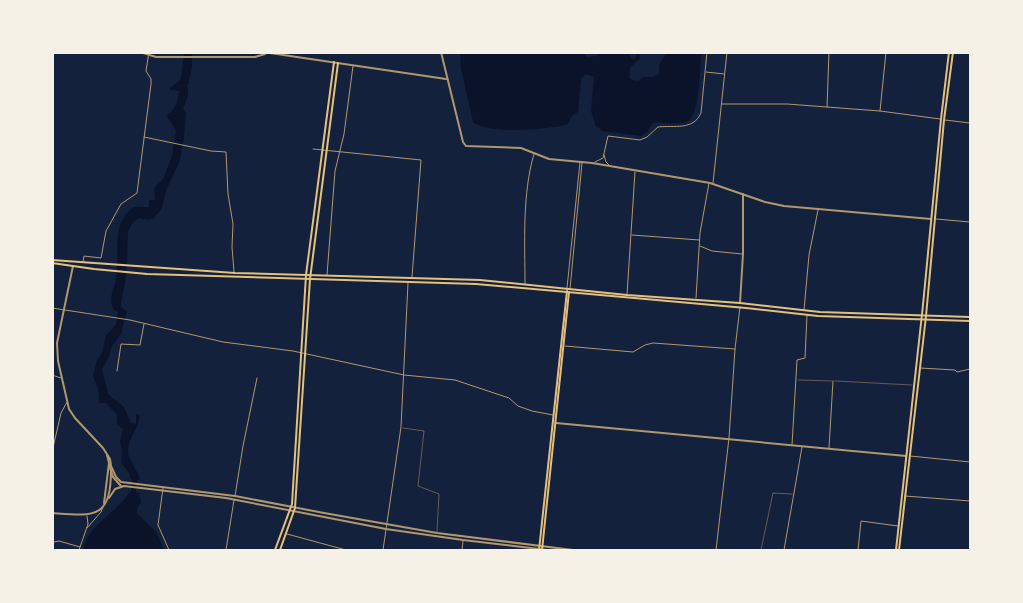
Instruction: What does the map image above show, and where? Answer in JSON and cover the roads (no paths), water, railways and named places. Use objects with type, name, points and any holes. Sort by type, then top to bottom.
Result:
[{"type":"main road","points":[[897,550],[898,526],[926,319],[933,219],[949,52]]},
{"type":"main road","points":[[942,120],[953,52]]},
{"type":"main road","points":[[280,550],[292,509],[306,277],[334,62]]},
{"type":"main road","points":[[302,354],[310,277],[338,63]]},
{"type":"main road","points":[[897,550],[905,496],[914,385],[933,219]]},
{"type":"main road","points":[[52,261],[306,277]]},
{"type":"main road","points":[[52,261],[94,269],[167,274],[310,277],[496,285],[808,315],[970,321]]},
{"type":"main road","points":[[310,277],[327,275],[525,284],[568,291],[740,303],[804,311],[970,317]]},
{"type":"main road","points":[[540,549],[556,423],[568,291]]},
{"type":"main road","points":[[540,549],[568,291]]},
{"type":"main road","points":[[275,550],[292,509]]},
{"type":"street","points":[[140,52],[156,57],[255,57],[267,53]]},
{"type":"street","points":[[263,52],[448,79]]},
{"type":"street","points":[[441,52],[465,145],[470,147],[521,148],[549,159],[592,163],[709,182],[776,205],[970,222]]},
{"type":"street","points":[[592,163],[599,161],[604,154],[608,136],[640,140],[648,137],[658,127],[688,126],[696,120],[701,113],[707,52]]},
{"type":"street","points":[[713,184],[727,52]]},
{"type":"street","points":[[827,107],[829,52]]},
{"type":"street","points":[[880,111],[886,52]]},
{"type":"street","points":[[82,263],[84,256],[101,258],[106,231],[121,204],[136,194],[151,84],[151,79],[146,71],[148,54]]},
{"type":"street","points":[[327,275],[332,197],[344,134],[353,65]]},
{"type":"street","points":[[705,72],[724,74]]},
{"type":"street","points":[[722,104],[787,104],[880,111],[970,123]]},
{"type":"street","points":[[143,137],[226,152],[228,194],[233,224],[234,273]]},
{"type":"street","points":[[313,149],[421,160],[412,278]]},
{"type":"street","points":[[525,284],[527,199],[529,173],[534,154]]},
{"type":"street","points":[[604,154],[606,162],[611,166]]},
{"type":"street","points":[[568,291],[581,162]]},
{"type":"street","points":[[627,295],[635,171]]},
{"type":"street","points":[[696,300],[699,246],[709,182]]},
{"type":"street","points":[[740,303],[743,254],[743,194]]},
{"type":"street","points":[[804,311],[809,256],[818,209]]},
{"type":"street","points":[[631,235],[700,240]]},
{"type":"street","points":[[699,246],[712,251],[743,254]]},
{"type":"street","points":[[73,266],[57,348],[62,378],[67,402],[75,418],[106,453],[110,459],[111,466],[110,490],[104,506],[87,528]]},
{"type":"street","points":[[383,550],[401,427],[408,282]]},
{"type":"street","points":[[716,550],[729,438],[740,307]]},
{"type":"street","points":[[52,308],[130,320],[224,342],[302,354],[404,375],[455,380],[508,398],[518,406],[532,411],[554,415]]},
{"type":"street","points":[[792,445],[797,360],[805,358],[808,315]]},
{"type":"street","points":[[117,371],[121,344],[140,345],[144,324]]},
{"type":"street","points":[[564,346],[633,352],[653,343],[735,349]]},
{"type":"street","points":[[920,368],[955,370],[958,372],[970,369]]},
{"type":"street","points":[[52,375],[62,378]]},
{"type":"street","points":[[226,550],[244,438],[257,378]]},
{"type":"street","points":[[829,448],[833,381]]},
{"type":"street","points":[[52,452],[61,413],[67,402]]},
{"type":"street","points":[[556,423],[970,462]]},
{"type":"street","points":[[784,550],[802,446]]},
{"type":"street","points":[[106,453],[111,474],[118,484],[123,486],[235,497],[386,529],[436,537],[540,549],[573,550]]},
{"type":"street","points":[[107,498],[108,463]]},
{"type":"street","points":[[111,466],[118,480],[162,489]]},
{"type":"street","points":[[110,490],[124,482]]},
{"type":"street","points":[[107,498],[113,490],[123,486]]},
{"type":"street","points":[[162,489],[158,523],[169,550]]},
{"type":"street","points":[[905,496],[970,501]]},
{"type":"street","points":[[52,513],[86,515],[97,512],[104,506]]},
{"type":"street","points":[[292,509],[547,550]]},
{"type":"street","points":[[79,550],[87,528],[88,521],[86,515]]},
{"type":"street","points":[[858,550],[861,521],[898,526]]},
{"type":"street","points":[[286,534],[346,550]]},
{"type":"street","points":[[52,547],[54,542],[59,540],[80,547]]},
{"type":"street","points":[[462,550],[463,540]]},
{"type":"lane","points":[[796,380],[914,385]]},
{"type":"lane","points":[[401,427],[424,431],[418,486],[439,494],[437,533]]},
{"type":"lane","points":[[761,550],[773,493],[794,495]]},
{"type":"water","points":[[184,53],[192,53],[192,67],[188,85],[186,85],[188,87],[188,96],[183,109],[186,112],[180,160],[166,191],[161,210],[153,219],[137,219],[128,232],[125,284],[121,302],[121,306],[127,312],[121,334],[112,346],[109,357],[102,369],[108,394],[124,407],[131,423],[136,424],[136,414],[139,414],[138,424],[130,441],[128,451],[140,480],[131,479],[121,463],[120,441],[123,430],[117,424],[117,415],[106,403],[99,403],[98,388],[93,376],[97,360],[102,353],[106,335],[116,325],[118,312],[112,306],[111,297],[116,277],[118,235],[121,222],[134,207],[149,207],[149,200],[155,200],[154,188],[163,179],[172,156],[176,130],[167,117],[176,105],[179,91],[170,90],[170,88],[181,79]]},
{"type":"water","points":[[460,53],[584,53],[587,57],[596,56],[598,53],[630,53],[630,58],[633,59],[639,53],[640,58],[631,67],[630,71],[630,79],[638,81],[644,77],[652,77],[659,74],[659,65],[666,53],[701,53],[697,100],[692,117],[688,121],[681,123],[653,123],[647,132],[641,136],[603,131],[596,127],[591,111],[594,77],[586,74],[581,79],[578,112],[573,115],[567,125],[504,130],[491,129],[473,122],[461,69]]},
{"type":"water","points":[[129,492],[139,493],[141,502],[137,513],[156,532],[164,550],[83,550],[91,532],[122,502]]},
{"type":"waterway","points":[[133,498],[135,474]]}]
